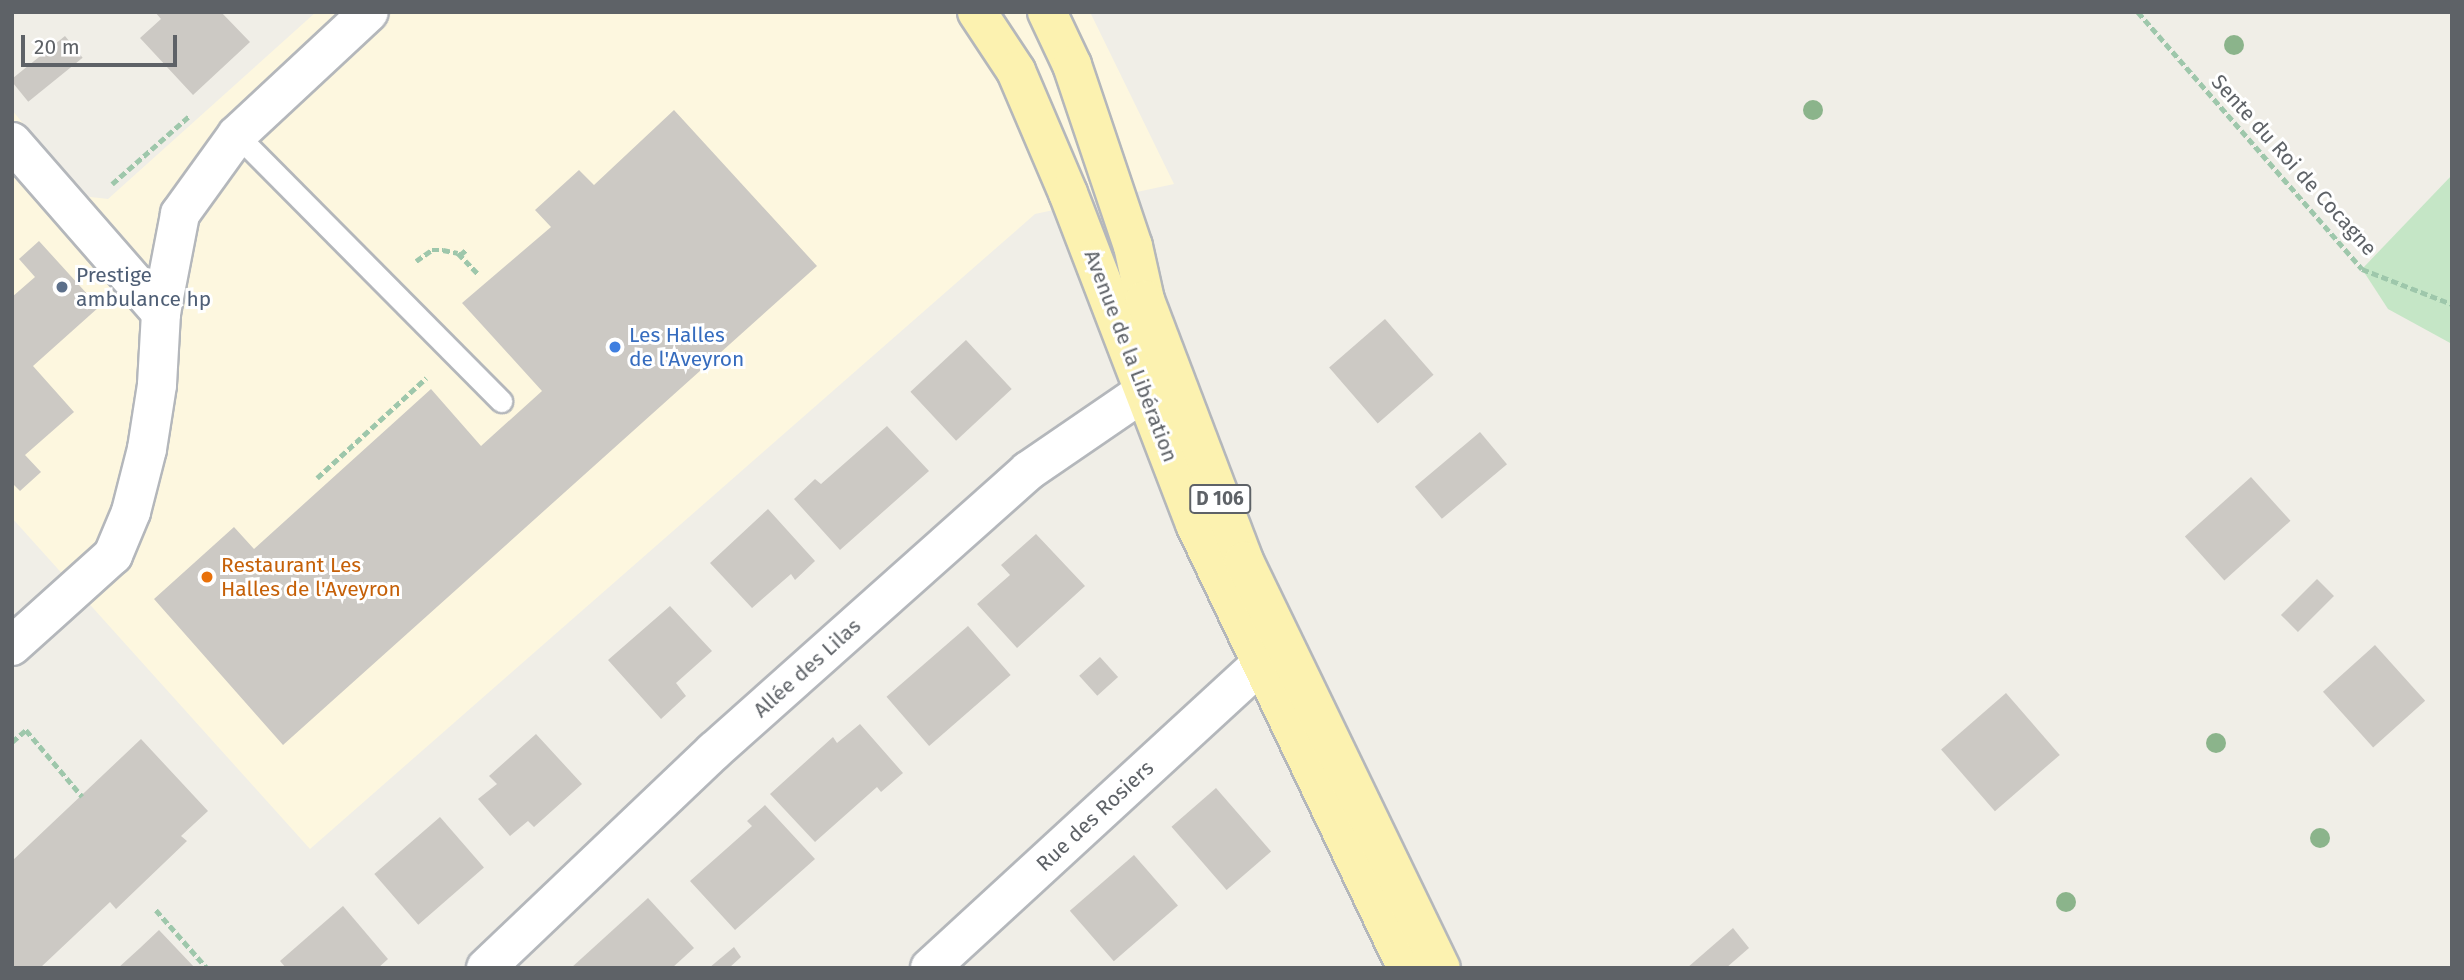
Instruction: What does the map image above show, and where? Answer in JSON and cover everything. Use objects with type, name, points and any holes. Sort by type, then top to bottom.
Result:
[{"type":"main road","name":"Avenue de la Libération","points":[[977,12],[1016,71],[1160,386],[1244,561],[1274,658],[1407,968]]},
{"type":"main road","name":"Avenue de la Libération","points":[[1048,12],[1076,78],[1160,386]]},
{"type":"main road","name":"Avenue de la Libération","points":[[1274,658],[1441,968]]},
{"type":"street","points":[[12,646],[113,555],[131,512],[147,449],[157,385],[161,313],[180,214],[237,135],[369,12]]},
{"type":"street","points":[[12,142],[161,313]]},
{"type":"street","name":"Allée des Lilas","points":[[486,968],[714,751],[1028,471],[1160,386]]},
{"type":"street","name":"Rue des Rosiers","points":[[930,968],[1274,658]]},
{"type":"lane","points":[[237,135],[501,401]]},
{"type":"path","name":"Sente du Roi de Cocagne","points":[[2138,12],[2362,269],[2452,304]]},
{"type":"path","points":[[460,255],[467,249]]},
{"type":"path","points":[[12,742],[26,730],[82,796]]},
{"type":"path","points":[[156,910],[206,968]]},
{"type":"shaded area","points":[[316,12],[1090,12],[1174,184],[1035,214],[310,849],[12,518],[12,110],[82,196],[108,199]]},
{"type":"green space","points":[[2452,175],[2452,344],[2388,309],[2362,269]]},
{"type":"building","points":[[155,12],[221,12],[250,42],[193,95],[140,38],[161,19]]},
{"type":"building","points":[[65,36],[83,58],[28,102],[12,79]]},
{"type":"building","points":[[674,110],[817,266],[283,745],[154,599],[234,527],[254,549],[431,389],[481,446],[542,391],[462,303],[551,227],[535,210],[579,170],[594,185]]},
{"type":"building","points":[[39,241],[99,307],[33,366],[74,412],[25,455],[41,472],[20,491],[12,483],[12,297],[35,277],[19,259]]},
{"type":"building","points":[[1385,319],[1434,375],[1378,423],[1329,368]]},
{"type":"building","points":[[966,340],[1012,389],[956,441],[910,392]]},
{"type":"building","points":[[887,426],[929,471],[840,550],[794,499],[815,479],[821,484]]},
{"type":"building","points":[[1480,432],[1507,464],[1442,519],[1415,487]]},
{"type":"building","points":[[2251,477],[2290,521],[2224,580],[2185,537]]},
{"type":"building","points":[[768,509],[815,561],[795,580],[791,574],[752,608],[710,563]]},
{"type":"building","points":[[1036,534],[1085,586],[1017,648],[977,604],[1010,575],[1001,565]]},
{"type":"building","points":[[2317,579],[2334,596],[2298,632],[2281,615]]},
{"type":"building","points":[[670,606],[712,651],[676,683],[686,696],[661,719],[608,660]]},
{"type":"building","points":[[968,626],[1011,675],[929,746],[886,697]]},
{"type":"building","points":[[2375,645],[2425,701],[2373,748],[2323,692]]},
{"type":"building","points":[[1100,657],[1118,677],[1097,696],[1079,676]]},
{"type":"building","points":[[2006,693],[2060,755],[1995,811],[1941,749]]},
{"type":"building","points":[[860,724],[903,773],[881,792],[877,787],[815,842],[770,794],[833,737],[837,743]]},
{"type":"building","points":[[536,734],[582,784],[534,827],[528,821],[510,836],[478,799],[497,784],[489,776]]},
{"type":"building","points":[[141,739],[208,811],[181,836],[187,841],[116,909],[110,902],[40,968],[12,968],[12,861]]},
{"type":"building","points":[[1216,788],[1271,851],[1227,890],[1171,827]]},
{"type":"building","points":[[765,805],[815,859],[735,930],[690,881],[752,826],[747,821]]},
{"type":"building","points":[[440,817],[484,868],[418,925],[374,874]]},
{"type":"building","points":[[1134,855],[1178,906],[1114,961],[1070,911]]},
{"type":"building","points":[[648,898],[694,948],[672,968],[571,968]]},
{"type":"building","points":[[343,906],[388,959],[378,968],[286,968],[280,961]]},
{"type":"building","points":[[1733,928],[1749,948],[1726,968],[1687,968]]},
{"type":"building","points":[[159,930],[195,968],[118,968],[140,948]]},
{"type":"building","points":[[734,947],[741,957],[729,968],[709,968]]},
{"type":"place","name":"Prestige ambulance hp","points":[[62,287]]},
{"type":"place","name":"Les Halles de l'Aveyron","points":[[615,347]]},
{"type":"place","name":"Restaurant Les Halles de l'Aveyron","points":[[207,577]]}]
